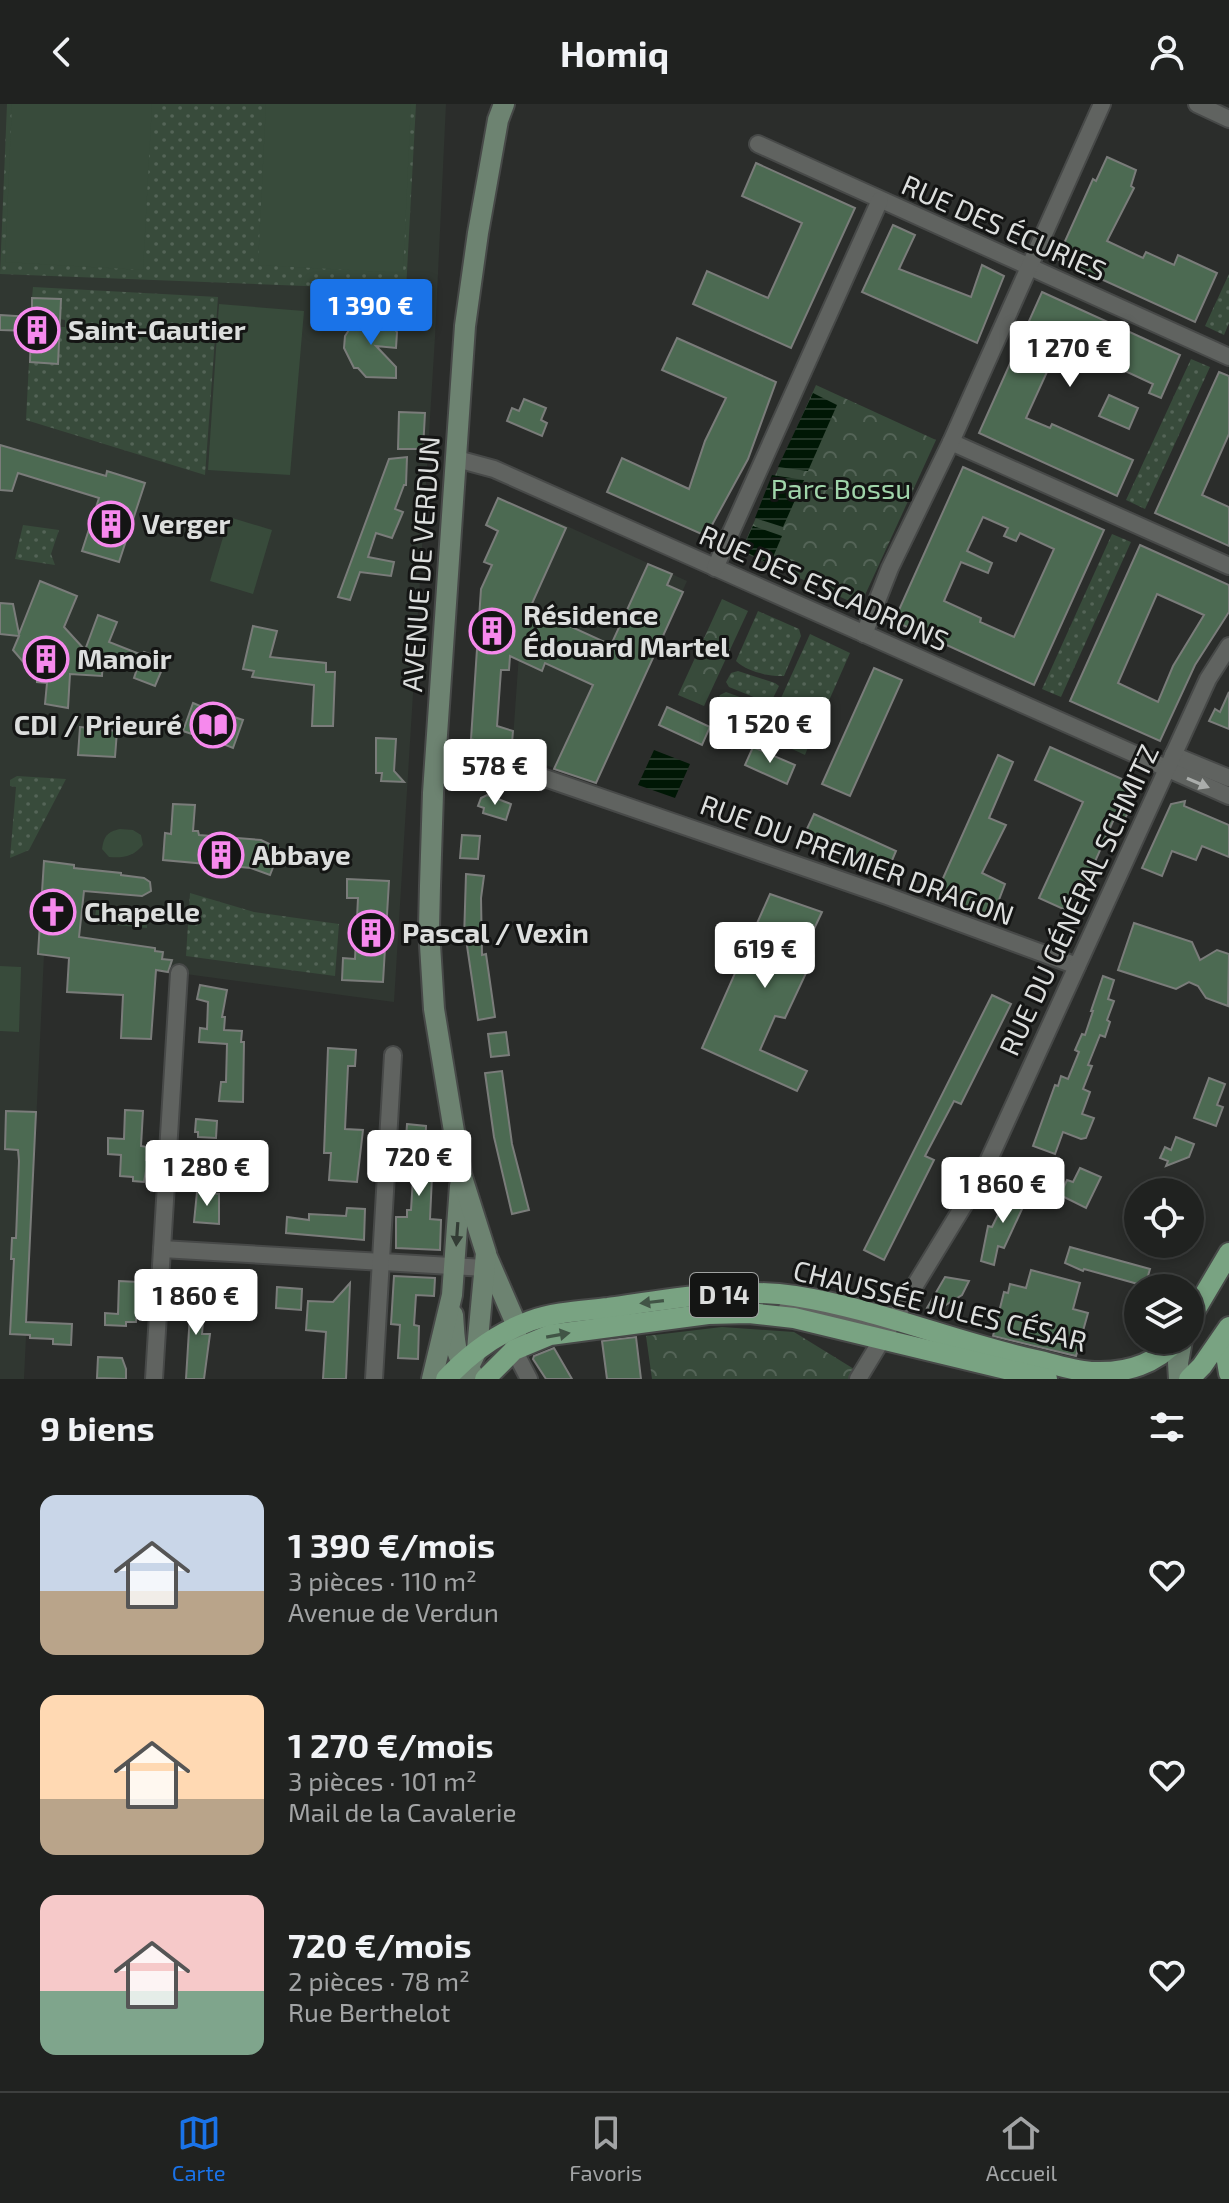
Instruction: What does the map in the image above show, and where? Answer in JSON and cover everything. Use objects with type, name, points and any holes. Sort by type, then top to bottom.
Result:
[{"type":"main road","name":"AVENUE DE VERDUN","points":[[473,1370],[486,1261],[461,1174],[434,1009],[430,886],[436,752],[469,283],[498,120],[504,104]]},
{"type":"main road","name":"AVENUE DE VERDUN","points":[[432,1379],[452,1295],[461,1174]]},
{"type":"main road","points":[[486,1261],[517,1326],[521,1365]]},
{"type":"main road","points":[[1204,1297],[1224,1262]]},
{"type":"main road","name":"CHAUSSÉE JULES CÉSAR","points":[[517,1326],[553,1315],[691,1297],[761,1293],[795,1296],[895,1319],[981,1348],[1122,1379]]},
{"type":"main road","points":[[452,1295],[455,1347],[473,1370]]},
{"type":"main road","name":"CHAUSSÉE JULES CÉSAR","points":[[521,1365],[550,1335],[708,1314],[749,1313],[794,1318],[1047,1379]]},
{"type":"main road","name":"D 14","points":[[473,1370],[517,1326]]},
{"type":"main road","points":[[1189,1379],[1229,1327]]},
{"type":"main road","points":[[1229,1336],[1225,1349],[1229,1373]]},
{"type":"main road","points":[[1092,1372],[1130,1369],[1146,1364],[1160,1354]]},
{"type":"main road","points":[[1178,1354],[1179,1379]]},
{"type":"main road","name":"D 14","points":[[446,1379],[473,1370],[521,1365]]},
{"type":"street","points":[[864,634],[896,555],[951,442],[1102,104]]},
{"type":"street","points":[[1197,104],[1229,119]]},
{"type":"street","name":"RUE DES ÉCURIES","points":[[758,144],[1229,357]]},
{"type":"street","points":[[715,568],[880,200]]},
{"type":"street","points":[[951,442],[1229,566]]},
{"type":"street","name":"RUE DES ESCADRONS","points":[[457,459],[494,469],[864,634],[1170,762]]},
{"type":"street","name":"RUE DU GÉNÉRAL SCHMITZ","points":[[881,1341],[981,1177],[1208,679],[1229,646]]},
{"type":"street","name":"RUE DU PREMIER DRAGON","points":[[436,752],[481,756],[887,896],[1077,966]]},
{"type":"street","points":[[1170,762],[1229,778]]},
{"type":"street","points":[[1170,762],[1229,796]]},
{"type":"street","points":[[154,1379],[179,973]]},
{"type":"street","points":[[374,1379],[393,1055]]},
{"type":"street","points":[[162,1249],[454,1266],[486,1261]]},
{"type":"street","points":[[708,1314],[742,1307],[771,1306],[864,1324],[876,1325],[895,1319]]},
{"type":"street","points":[[858,1379],[881,1341],[900,1338],[981,1348]]},
{"type":"shaded area","points":[[0,104],[446,104],[435,337],[394,1002],[44,955],[24,1379],[0,1379]]},
{"type":"shaded area","points":[[813,393],[837,405],[808,471],[778,467]]},
{"type":"shaded area","points":[[772,475],[804,480],[783,527],[755,518]]},
{"type":"shaded area","points":[[558,522],[687,581],[596,783],[512,753],[523,597]]},
{"type":"shaded area","points":[[753,526],[782,536],[770,564],[742,550]]},
{"type":"shaded area","points":[[654,750],[690,764],[675,798],[638,785]]},
{"type":"green space","points":[[7,104],[416,104],[406,290],[0,274]]},
{"type":"green space","points":[[12,104],[152,104],[143,270],[5,262]]},
{"type":"green space","points":[[266,104],[411,104],[403,273],[258,265]]},
{"type":"green space","points":[[1229,274],[1229,323],[1224,335],[1205,326]]},
{"type":"green space","points":[[33,287],[218,297],[205,475],[26,420],[29,362],[58,363],[60,327],[65,327],[65,320],[60,319],[61,299],[32,298]]},
{"type":"green space","points":[[219,304],[304,311],[290,475],[208,470]]},
{"type":"green space","points":[[1191,359],[1210,367],[1145,509],[1126,500]]},
{"type":"green space","name":"Parc Bossu","points":[[816,385],[936,440],[860,606],[741,551]]},
{"type":"green space","points":[[229,517],[272,530],[253,594],[210,581]]},
{"type":"green space","points":[[23,525],[59,530],[51,554],[55,565],[15,559]]},
{"type":"green space","points":[[1112,534],[1131,542],[1061,697],[1042,689]]},
{"type":"green space","points":[[722,599],[748,611],[704,706],[678,695]]},
{"type":"green space","points":[[758,611],[799,629],[801,636],[784,676],[758,673],[736,661]]},
{"type":"green space","points":[[810,634],[850,653],[819,723],[777,707]]},
{"type":"green space","points":[[738,671],[779,686],[772,700],[766,702],[729,687],[726,682],[731,673]]},
{"type":"green space","points":[[726,692],[765,706],[768,711],[761,726],[755,728],[718,711],[715,706],[720,695]]},
{"type":"green space","points":[[776,710],[816,727],[805,755],[764,736]]},
{"type":"green space","points":[[17,776],[66,779],[29,850],[10,858],[16,787],[10,786],[10,780]]},
{"type":"green space","points":[[120,829],[133,830],[141,835],[143,845],[128,856],[109,857],[102,849],[104,841],[109,833]]},
{"type":"green space","points":[[190,893],[254,912],[339,924],[335,976],[186,956]]},
{"type":"green space","points":[[96,910],[147,913],[147,928],[94,923]]},
{"type":"green space","points":[[0,966],[21,967],[19,1032],[0,1031]]},
{"type":"green space","points":[[722,1327],[794,1332],[854,1369],[848,1379],[652,1379],[646,1336]]},
{"type":"building","points":[[1107,157],[1136,170],[1131,186],[1134,188],[1107,241],[1143,258],[1146,252],[1174,265],[1178,255],[1217,273],[1195,322],[1057,259],[1093,179],[1096,181]]},
{"type":"building","points":[[756,163],[855,208],[791,348],[693,304],[707,271],[768,298],[802,223],[742,196]]},
{"type":"building","points":[[893,225],[915,235],[899,269],[971,297],[982,265],[1004,276],[977,343],[862,292]]},
{"type":"building","points":[[1042,292],[1180,355],[1161,398],[1149,393],[1153,384],[1061,341],[1026,418],[1050,428],[1052,424],[1133,460],[1117,496],[979,433]]},
{"type":"building","name":"Saint-Gautier","points":[[32,298],[61,299],[58,364],[30,362],[31,331],[0,330],[0,315],[32,317]]},
{"type":"building","points":[[357,318],[386,320],[397,332],[396,348],[376,346],[396,367],[396,378],[366,377],[354,368],[344,348],[345,336]]},
{"type":"building","points":[[677,338],[776,382],[748,459],[706,536],[607,492],[622,458],[689,489],[705,441],[726,398],[662,370]]},
{"type":"building","points":[[1219,372],[1229,376],[1229,434],[1202,495],[1229,507],[1229,546],[1155,513]]},
{"type":"building","points":[[1109,395],[1138,408],[1129,429],[1099,416]]},
{"type":"building","points":[[524,399],[546,408],[541,420],[547,423],[542,436],[507,421],[512,408],[519,411]]},
{"type":"building","points":[[399,412],[425,413],[423,449],[398,449]]},
{"type":"building","points":[[0,445],[106,476],[107,471],[145,483],[119,562],[82,551],[99,498],[18,473],[12,491],[0,490]]},
{"type":"building","points":[[407,457],[406,485],[395,509],[403,512],[392,538],[376,533],[368,557],[394,562],[391,576],[360,572],[350,600],[338,597],[389,459]]},
{"type":"building","points":[[963,467],[1104,530],[1034,685],[894,621]],"holes":[[[983,517],[1008,528],[1004,536],[1016,541],[1020,533],[1054,549],[1014,637],[944,601],[961,562],[988,573],[992,563],[967,551]]]},
{"type":"building","points":[[498,498],[566,528],[530,608],[611,645],[648,564],[672,574],[667,585],[683,592],[596,783],[554,769],[593,685],[545,663],[542,671],[510,656],[509,670],[501,670],[497,726],[513,731],[512,743],[526,743],[525,758],[471,739],[481,589],[492,565],[484,562],[498,531],[486,525]]},
{"type":"building","points":[[1140,545],[1229,585],[1229,612],[1195,665],[1160,741],[1070,701]],"holes":[[[1157,594],[1204,615],[1173,666],[1158,702],[1118,683]]]},
{"type":"building","points":[[40,581],[77,596],[64,627],[85,650],[98,615],[117,622],[109,642],[142,655],[144,652],[166,660],[155,686],[134,678],[137,669],[103,657],[102,676],[70,674],[68,708],[45,704],[47,683],[37,682],[13,650],[19,636],[0,634],[0,603],[13,604],[19,634]]},
{"type":"building","points":[[253,626],[277,631],[270,657],[326,663],[326,672],[335,672],[333,726],[312,726],[314,685],[252,677],[254,671],[243,669]]},
{"type":"building","points":[[874,668],[902,680],[850,796],[822,784]]},
{"type":"building","points":[[1229,692],[1229,729],[1209,721],[1215,709],[1220,712]]},
{"type":"building","name":"CDI / Prieuré","points":[[193,703],[205,708],[204,711],[243,720],[233,748],[183,731]]},
{"type":"building","points":[[667,707],[710,727],[702,745],[659,725]]},
{"type":"building","points":[[80,727],[117,731],[115,757],[78,755]]},
{"type":"building","points":[[376,738],[396,739],[394,771],[404,782],[381,781],[382,773],[376,773]]},
{"type":"building","points":[[753,747],[795,765],[787,784],[745,765]]},
{"type":"building","points":[[1050,747],[1140,787],[1123,823],[1114,819],[1072,913],[1039,898],[1083,802],[1035,780]]},
{"type":"building","points":[[998,755],[1013,762],[989,818],[1006,825],[982,873],[1005,884],[992,918],[936,894]]},
{"type":"building","points":[[487,795],[511,804],[506,820],[483,813],[484,808],[478,806],[481,798]]},
{"type":"building","points":[[1185,801],[1184,806],[1229,825],[1229,857],[1202,846],[1196,860],[1172,851],[1162,876],[1142,868],[1171,804]]},
{"type":"building","name":"Abbaye","points":[[173,804],[195,805],[193,831],[198,831],[199,835],[261,840],[280,849],[270,875],[251,868],[163,860],[165,833],[171,834]]},
{"type":"building","points":[[814,814],[896,851],[888,870],[805,833]]},
{"type":"building","points":[[462,835],[480,836],[478,859],[460,858]]},
{"type":"building","points":[[44,861],[121,873],[150,882],[151,891],[142,896],[84,891],[79,937],[155,948],[155,951],[163,952],[162,959],[172,960],[168,972],[156,970],[151,1039],[121,1038],[123,995],[67,992],[69,958],[38,954]]},
{"type":"building","points":[[466,874],[484,876],[481,898],[482,955],[486,954],[495,1017],[478,1020],[464,939]]},
{"type":"building","name":"Pascal / Vexin","points":[[347,879],[389,881],[383,982],[342,980],[343,958],[355,959],[358,898],[347,898]]},
{"type":"building","points":[[770,894],[822,912],[805,948],[812,951],[814,956],[785,1018],[775,1016],[760,1050],[807,1071],[797,1091],[702,1048]]},
{"type":"building","points":[[1134,923],[1192,942],[1200,960],[1217,950],[1229,954],[1228,1006],[1206,998],[1198,986],[1189,982],[1176,989],[1118,970]]},
{"type":"building","points":[[1103,976],[1114,980],[1108,999],[1114,1001],[1105,1037],[1100,1035],[1088,1065],[1092,1066],[1083,1089],[1090,1092],[1082,1114],[1094,1118],[1086,1138],[1063,1132],[1055,1154],[1033,1146],[1055,1085],[1058,1086],[1061,1076],[1068,1079],[1079,1052],[1075,1050],[1082,1034],[1085,1035]]},
{"type":"building","points":[[200,985],[227,990],[222,1017],[225,1017],[224,1030],[242,1031],[241,1042],[244,1042],[243,1102],[219,1101],[221,1082],[226,1082],[227,1044],[199,1042],[200,1028],[207,1029],[208,1002],[197,999]]},
{"type":"building","points":[[992,995],[1011,1004],[961,1104],[954,1101],[925,1156],[934,1160],[884,1260],[864,1250]]},
{"type":"building","points":[[506,1032],[509,1055],[491,1057],[488,1034]]},
{"type":"building","points":[[328,1048],[356,1050],[355,1066],[348,1066],[345,1129],[363,1130],[357,1182],[329,1180],[331,1153],[324,1153]]},
{"type":"building","points":[[502,1071],[512,1144],[529,1210],[512,1214],[494,1137],[485,1073]]},
{"type":"building","points":[[1209,1078],[1225,1084],[1217,1105],[1223,1107],[1216,1126],[1194,1118]]},
{"type":"building","points":[[125,1110],[143,1111],[141,1146],[147,1147],[148,1160],[144,1182],[120,1176],[121,1155],[108,1154],[108,1138],[124,1139]]},
{"type":"building","points":[[6,1111],[36,1112],[26,1322],[72,1324],[71,1345],[53,1344],[53,1339],[10,1334],[14,1259],[11,1259],[12,1238],[16,1238],[19,1161],[18,1150],[5,1149]]},
{"type":"building","points":[[196,1119],[217,1121],[216,1138],[198,1137],[198,1132],[195,1132]]},
{"type":"building","points":[[407,1124],[426,1126],[425,1155],[433,1155],[430,1219],[441,1220],[440,1250],[396,1248],[396,1217],[407,1217],[407,1210],[411,1210],[414,1162],[410,1161],[410,1154],[405,1154]]},
{"type":"building","points":[[1176,1137],[1194,1144],[1189,1157],[1166,1166],[1168,1161],[1160,1158],[1165,1147],[1171,1150]]},
{"type":"building","points":[[1080,1168],[1101,1177],[1086,1208],[1060,1195],[1067,1180],[1073,1182]]},
{"type":"building","points":[[1011,1188],[1028,1196],[1004,1248],[998,1246],[994,1265],[981,1261],[988,1226],[992,1227]]},
{"type":"building","points":[[197,1192],[219,1194],[219,1224],[194,1222]]},
{"type":"building","points":[[347,1208],[365,1209],[364,1240],[286,1233],[287,1217],[309,1220],[309,1214],[346,1216]]},
{"type":"building","points":[[1070,1247],[1150,1269],[1149,1274],[1124,1274],[1124,1280],[1083,1271],[1065,1263]]},
{"type":"building","points":[[1031,1270],[1080,1283],[1073,1309],[1088,1313],[1076,1356],[993,1336],[1004,1292],[1008,1293],[1010,1284],[1026,1288]]},
{"type":"building","points":[[394,1276],[435,1278],[434,1296],[416,1295],[414,1325],[419,1326],[418,1359],[398,1358],[400,1325],[391,1324]]},
{"type":"building","points":[[945,1277],[969,1281],[962,1295],[936,1311],[927,1308]]},
{"type":"building","points":[[119,1281],[138,1282],[136,1322],[126,1322],[126,1326],[105,1325],[105,1313],[118,1314]]},
{"type":"building","points":[[350,1283],[346,1379],[323,1379],[326,1332],[306,1330],[308,1301],[333,1302]]},
{"type":"building","points":[[277,1287],[302,1289],[301,1310],[276,1308]]},
{"type":"building","points":[[180,1296],[205,1297],[202,1334],[210,1334],[204,1379],[186,1379],[190,1314],[180,1313]]},
{"type":"building","points":[[636,1337],[641,1379],[607,1379],[602,1341]]},
{"type":"building","points":[[554,1348],[572,1379],[546,1379],[533,1359]]},
{"type":"building","points":[[98,1357],[122,1358],[126,1379],[97,1378]]},
{"type":"place","name":"Saint-Gautier","points":[[37,330]]},
{"type":"place","name":"Verger","points":[[111,524]]},
{"type":"place","name":"Résidence Édouard Martel","points":[[492,631]]},
{"type":"place","name":"Manoir","points":[[46,659]]},
{"type":"place","name":"CDI / Prieuré","points":[[213,725]]},
{"type":"place","name":"Abbaye","points":[[221,855]]},
{"type":"place","name":"Chapelle","points":[[53,912]]},
{"type":"place","name":"Pascal / Vexin","points":[[371,933]]}]
